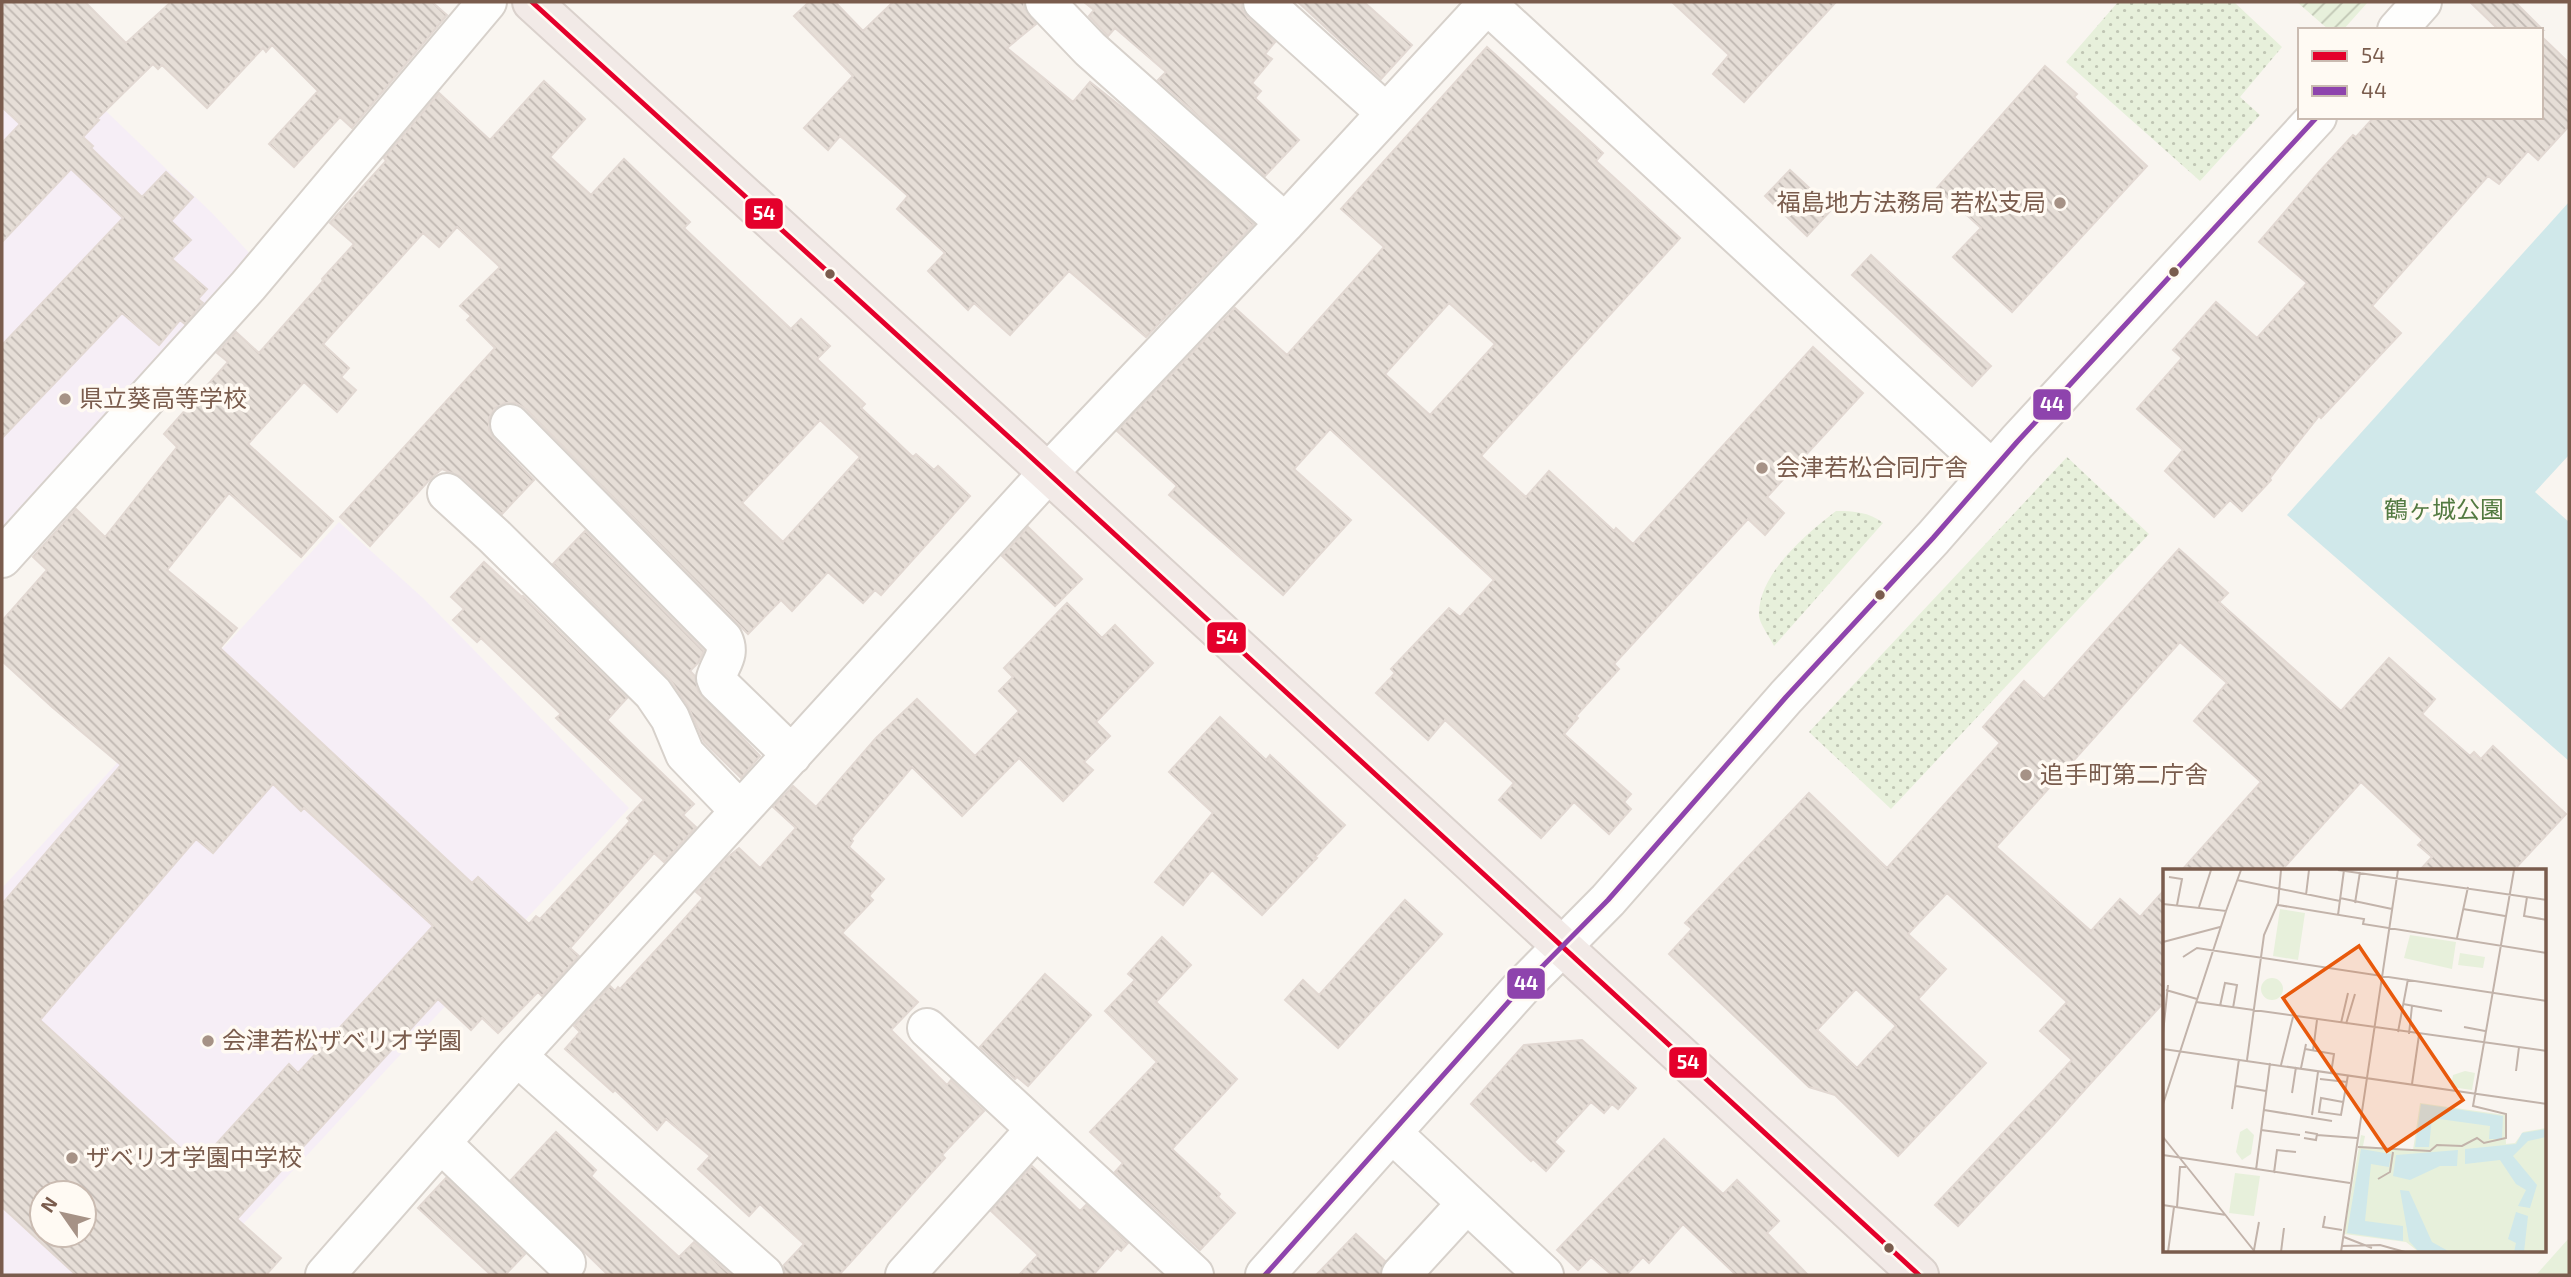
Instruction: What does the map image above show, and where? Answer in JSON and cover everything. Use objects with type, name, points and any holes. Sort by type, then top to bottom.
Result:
[{"type":"highway","points":[[532,2],[1919,1275]]},
{"type":"street","points":[[2,558],[248,286],[487,2]]},
{"type":"street","points":[[1045,2],[1090,49],[1285,223]]},
{"type":"street","points":[[1263,2],[1386,113]]},
{"type":"street","points":[[2399,28],[2422,2]]},
{"type":"street","points":[[325,1275],[517,1056],[1048,473],[1285,223],[1488,3],[1992,470]]},
{"type":"street","points":[[1274,1266],[1560,947],[1608,900],[1786,697],[1992,470],[2315,119]]},
{"type":"street","points":[[510,424],[723,639],[727,656],[718,669],[718,683],[792,755]]},
{"type":"street","points":[[447,493],[495,536],[653,693],[670,718],[685,754],[740,811]]},
{"type":"street","points":[[927,1028],[1194,1275]]},
{"type":"street","points":[[517,1056],[764,1275]]},
{"type":"street","points":[[905,1275],[1036,1129]]},
{"type":"street","points":[[1393,1134],[1544,1275]]},
{"type":"street","points":[[441,1143],[566,1263]]},
{"type":"street","points":[[1401,1275],[1466,1203]]},
{"type":"shaded area","name":"県立葵高等学校","points":[[2,11],[213,214],[255,259],[2,538]]},
{"type":"shaded area","name":"会津若松ザベリオ学園","points":[[339,522],[424,599],[629,808],[196,1275],[2,1275],[2,888]]},
{"type":"green space","points":[[2118,2],[2234,2],[2282,47],[2240,97],[2260,115],[2200,181],[2066,62]]},
{"type":"green space","points":[[2297,2],[2368,2],[2345,28],[2327,28]]},
{"type":"green space","points":[[2067,457],[2149,534],[1891,809],[1809,732]]},
{"type":"green space","points":[[1836,511],[1861,513],[1883,523],[1774,646],[1759,616],[1766,585],[1798,543]]},
{"type":"green space","points":[[2569,1238],[2569,1275],[2536,1275]]},
{"type":"water","name":"鶴ヶ城公園","points":[[2569,202],[2569,455],[2535,492],[2569,522],[2569,761],[2287,515]]},
{"type":"building","points":[[2,2],[85,2],[126,43],[171,2],[432,2],[447,15],[352,128],[340,117],[294,167],[269,144],[318,91],[272,45],[266,52],[263,48],[207,108],[162,65],[158,69],[153,64],[97,119],[99,120],[83,137],[142,197],[166,172],[193,197],[171,221],[191,240],[172,259],[207,289],[198,299],[203,303],[185,324],[180,320],[159,345],[122,313],[2,438],[2,345],[123,218],[71,169],[2,242],[2,143],[20,124],[2,107]]},
{"type":"building","points":[[809,2],[835,2],[863,31],[893,2],[1024,2],[1024,8],[1036,24],[1007,48],[1073,102],[1090,82],[1254,224],[1146,337],[1069,271],[1010,335],[974,303],[968,310],[928,271],[945,253],[897,209],[908,196],[840,136],[828,150],[804,128],[853,76],[794,16]]},
{"type":"building","points":[[1084,2],[1242,2],[1242,9],[1248,18],[1275,42],[1265,54],[1272,59],[1252,83],[1261,91],[1255,98],[1299,140],[1265,176],[1158,80],[1166,72],[1115,28],[1108,36],[1089,16],[1094,10]]},
{"type":"building","points":[[1298,2],[1364,2],[1412,45],[1381,79]]},
{"type":"building","points":[[1672,2],[1836,2],[1744,102],[1713,74],[1729,55]]},
{"type":"building","points":[[2470,2],[2515,2],[2541,28],[2497,28]]},
{"type":"building","points":[[2543,38],[2569,63],[2569,126],[2538,160],[2528,151],[2499,184],[2488,176],[2372,306],[2401,333],[2321,418],[2319,416],[2271,480],[2242,511],[2230,500],[2214,517],[2165,471],[2183,450],[2137,409],[2182,358],[2173,350],[2216,302],[2257,338],[2307,283],[2259,242],[2353,135],[2356,137],[2372,119],[2543,119]]},
{"type":"building","points":[[1487,47],[1603,153],[1596,161],[1680,238],[1481,456],[1526,497],[1549,471],[1614,531],[1616,528],[1633,544],[1813,347],[1863,393],[1767,497],[1784,513],[1765,535],[1748,519],[1614,664],[1619,669],[1576,716],[1578,718],[1564,734],[1631,794],[1624,802],[1631,809],[1609,834],[1574,802],[1541,838],[1499,800],[1514,783],[1445,720],[1428,740],[1376,693],[1395,673],[1391,669],[1449,608],[1460,617],[1494,580],[1330,429],[1294,469],[1351,520],[1283,595],[1169,495],[1177,486],[1117,431],[1235,308],[1287,355],[1384,247],[1341,209]],"holes":[[[1449,303],[1495,344],[1430,415],[1385,374]]]},
{"type":"building","points":[[2045,66],[2077,94],[2074,97],[2147,166],[2012,312],[1953,257],[1981,228],[1937,188]]},
{"type":"building","points":[[544,81],[585,119],[550,157],[591,195],[624,159],[690,222],[684,228],[791,329],[801,319],[830,346],[817,359],[865,404],[861,408],[913,457],[916,454],[934,470],[938,466],[970,496],[881,595],[875,590],[863,603],[828,572],[792,611],[781,600],[748,634],[526,409],[516,403],[505,403],[495,408],[489,418],[489,430],[494,439],[534,480],[502,514],[462,477],[442,469],[370,546],[340,517],[495,348],[467,320],[471,316],[460,306],[500,267],[457,227],[439,247],[423,233],[323,344],[349,368],[341,377],[356,390],[337,412],[304,382],[248,444],[333,521],[301,557],[229,493],[167,570],[237,628],[220,648],[472,883],[478,877],[529,924],[536,916],[540,919],[604,850],[630,821],[627,818],[644,800],[556,718],[561,714],[481,638],[477,642],[453,620],[464,609],[451,597],[484,562],[523,596],[627,698],[607,720],[694,804],[683,815],[696,827],[664,862],[654,853],[570,948],[579,956],[542,996],[538,992],[498,1033],[482,1018],[471,1030],[438,999],[237,1219],[281,1258],[266,1275],[76,1275],[48,1249],[98,1249],[98,1179],[28,1179],[28,1231],[2,1207],[2,904],[121,765],[2,661],[2,621],[47,570],[33,557],[76,509],[105,537],[177,447],[164,434],[228,362],[217,353],[236,332],[259,353],[354,244],[330,223],[386,161],[384,158],[439,93],[490,140]],"holes":[[[820,420],[860,457],[783,542],[742,503]],[[273,784],[301,811],[304,808],[433,926],[298,1073],[289,1064],[198,1164],[40,1020],[196,839],[213,853]]]},
{"type":"building","points":[[1790,170],[1832,209],[1807,236],[1765,196]]},
{"type":"building","points":[[1871,255],[1991,366],[1972,386],[1852,275]]},
{"type":"building","points":[[1028,527],[1082,579],[1055,606],[1002,556]]},
{"type":"building","points":[[585,531],[704,651],[690,671],[695,676],[698,691],[760,756],[741,778],[704,742],[688,706],[669,678],[553,564]]},
{"type":"building","points":[[2179,549],[2228,593],[2219,602],[2341,711],[2389,658],[2435,699],[2422,714],[2470,756],[2474,752],[2481,759],[2493,746],[2566,814],[2515,869],[2421,869],[2432,857],[2418,845],[2423,840],[2361,782],[2283,869],[2183,869],[2261,782],[2194,721],[2227,683],[2180,642],[1996,847],[2091,931],[2120,899],[2140,917],[2163,891],[2163,1003],[1958,1226],[1935,1205],[2072,1060],[2040,1031],[2067,1002],[1947,893],[1908,934],[1946,969],[1918,999],[1986,1063],[1898,1156],[1835,1095],[1809,1087],[1669,954],[1692,929],[1685,923],[1809,793],[1887,868],[2000,743],[1983,727],[2024,681],[2044,699]],"holes":[[[1856,989],[1896,1026],[1857,1068],[1817,1030]]]},
{"type":"building","points":[[1067,603],[1102,638],[1115,625],[1153,663],[1096,722],[1110,736],[1084,762],[1093,770],[1063,801],[1019,758],[962,816],[912,767],[851,839],[853,841],[849,847],[884,879],[869,896],[873,900],[842,933],[918,1002],[891,1030],[947,1085],[951,1080],[984,1111],[942,1155],[945,1158],[839,1275],[785,1275],[783,1266],[804,1244],[760,1204],[749,1216],[698,1169],[710,1156],[666,1119],[657,1130],[615,1090],[613,1092],[565,1049],[580,1032],[574,1026],[610,986],[615,991],[618,987],[620,989],[669,936],[703,898],[696,892],[728,857],[739,848],[760,868],[796,828],[773,807],[793,786],[816,807],[876,738],[917,699],[975,756],[1019,711],[999,691],[1013,677],[1004,668]]},
{"type":"building","points":[[1220,717],[1266,760],[1270,755],[1345,825],[1262,915],[1212,870],[1183,905],[1155,882],[1213,813],[1169,772]]},
{"type":"building","points":[[1405,900],[1442,934],[1338,1048],[1285,1000],[1303,980],[1319,995]]},
{"type":"building","points":[[1162,937],[1191,965],[1156,1002],[1237,1079],[1172,1149],[1220,1194],[1218,1197],[1235,1213],[1200,1250],[1115,1172],[1123,1163],[1090,1132],[1157,1062],[1105,1011],[1135,980],[1128,974]]},
{"type":"building","points":[[1045,974],[1091,1015],[1028,1086],[1017,1077],[1015,1079],[980,1047]]},
{"type":"building","points":[[1582,1040],[1636,1088],[1618,1109],[1612,1104],[1604,1113],[1591,1102],[1554,1142],[1564,1151],[1546,1171],[1533,1159],[1531,1161],[1471,1104],[1524,1045]]},
{"type":"building","points":[[556,1132],[596,1170],[591,1176],[679,1257],[694,1242],[731,1275],[608,1275],[511,1180]]},
{"type":"building","points":[[1664,1139],[1723,1194],[1737,1180],[1779,1221],[1767,1233],[1808,1275],[1736,1275],[1683,1224],[1649,1263],[1643,1257],[1626,1275],[1612,1275],[1591,1257],[1578,1270],[1557,1250]]},
{"type":"building","points":[[1032,1166],[1080,1211],[1086,1205],[1128,1243],[1121,1251],[1117,1248],[1093,1275],[1019,1275],[1038,1255],[991,1211]]},
{"type":"building","points":[[446,1178],[525,1254],[505,1275],[491,1275],[418,1208]]},
{"type":"building","points":[[1356,1234],[1385,1261],[1380,1275],[1316,1275]]},
{"type":"transit line","name":"54","points":[[532,2],[1919,1275]]},
{"type":"transit line","name":"44","points":[[1265,1275],[1520,989],[1608,900],[1786,697],[2315,119]]},
{"type":"place","name":"福島地方法務局 若松支局","points":[[2060,203]]},
{"type":"place","name":"県立葵高等学校","points":[[65,399]]},
{"type":"place","name":"会津若松合同庁舎","points":[[1762,468]]},
{"type":"place","name":"追手町第二庁舎","points":[[2026,775]]},
{"type":"place","name":"会津若松ザベリオ学園","points":[[208,1041]]},
{"type":"place","name":"ザベリオ学園中学校","points":[[72,1158]]}]
